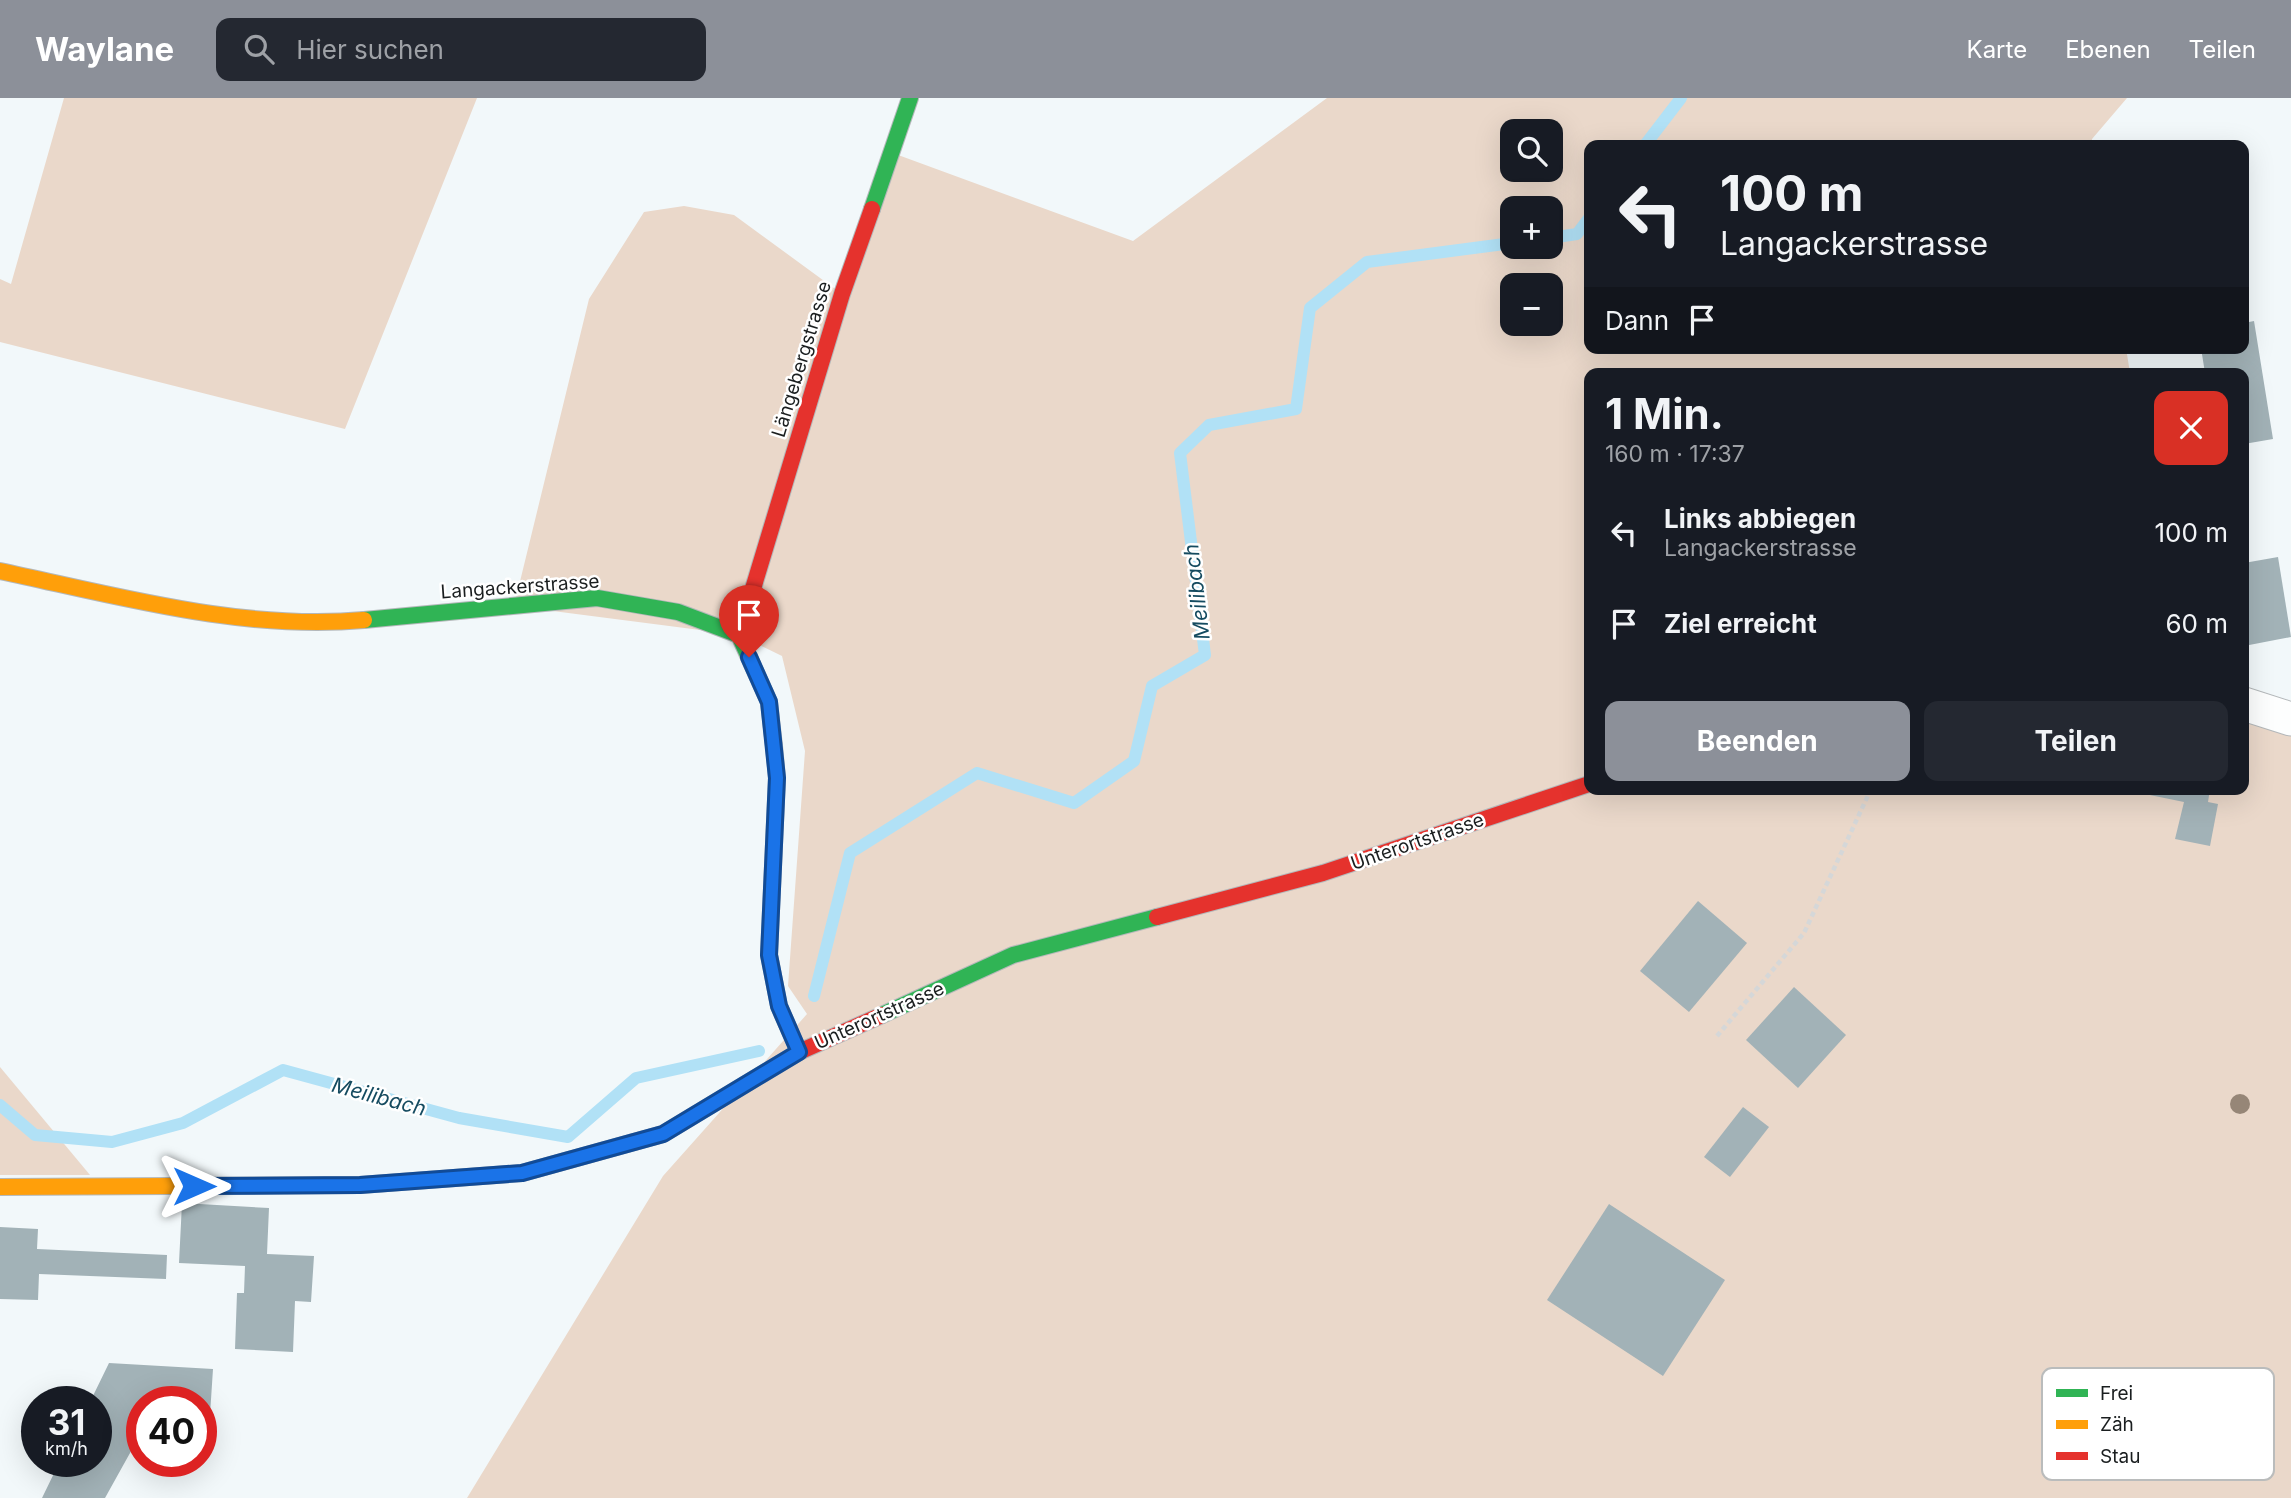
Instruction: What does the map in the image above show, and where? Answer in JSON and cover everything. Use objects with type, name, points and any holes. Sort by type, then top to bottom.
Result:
[{"type":"street","name":"Längebergstrasse","points":[[739,635],[842,294],[910,98]]},
{"type":"street","name":"Langackerstrasse","points":[[0,571],[153,602],[284,621],[353,621],[597,598],[678,612],[739,635]]},
{"type":"street","points":[[739,635],[769,702],[777,778],[769,955],[779,1006],[799,1052]]},
{"type":"street","points":[[2249,706],[2291,719]]},
{"type":"street","name":"Unterortstrasse","points":[[0,1187],[360,1185],[522,1173],[663,1134],[799,1052],[1013,955],[1323,873],[1584,786]]},
{"type":"path","points":[[1717,1036],[1804,933],[1868,795]]},
{"type":"shaded area","points":[[64,98],[477,98],[345,429],[0,342],[0,279],[11,284]]},
{"type":"shaded area","points":[[1327,98],[2127,98],[2092,140],[1584,140],[1584,354],[2127,354],[2129,368],[1584,368],[1584,795],[2249,795],[2249,722],[2291,735],[2291,1498],[467,1498],[663,1176],[807,1014],[788,986],[805,751],[782,656],[739,635],[514,606],[589,299],[644,212],[684,206],[734,215],[842,294],[890,152],[1133,241]]},
{"type":"shaded area","points":[[0,1067],[90,1175],[0,1175]]},
{"type":"building","points":[[2254,321],[2273,439],[2249,443],[2249,368],[2204,368],[2202,354],[2249,354],[2249,322]]},
{"type":"building","points":[[2278,557],[2291,637],[2249,645],[2249,562]]},
{"type":"building","points":[[2150,795],[2209,795],[2208,802],[2218,804],[2210,846],[2175,839],[2184,802]]},
{"type":"building","points":[[1698,901],[1747,943],[1689,1012],[1640,971]]},
{"type":"building","points":[[1794,987],[1846,1035],[1798,1088],[1746,1040]]},
{"type":"building","points":[[1743,1107],[1769,1127],[1730,1177],[1704,1157]]},
{"type":"building","points":[[182,1203],[269,1208],[267,1254],[314,1256],[311,1302],[295,1301],[293,1352],[235,1349],[237,1293],[244,1293],[245,1266],[179,1263]]},
{"type":"building","points":[[1609,1204],[1725,1280],[1663,1376],[1547,1300]]},
{"type":"building","points":[[0,1227],[38,1229],[37,1249],[167,1255],[166,1279],[39,1274],[38,1300],[0,1299]]},
{"type":"building","points":[[109,1363],[213,1369],[212,1386],[126,1386],[126,1460],[105,1498],[42,1498],[52,1477],[112,1477],[112,1386],[98,1386]]},
{"type":"waterway","name":"Meilibach","points":[[1649,140],[1681,98]]},
{"type":"waterway","name":"Meilibach","points":[[1563,236],[1577,234],[1584,225]]},
{"type":"waterway","name":"Meilibach","points":[[814,996],[850,853],[977,773],[1074,803],[1134,761],[1152,686],[1205,655],[1180,453],[1209,425],[1296,409],[1310,308],[1367,262],[1500,245]]},
{"type":"waterway","name":"Meilibach","points":[[0,1105],[35,1135],[112,1142],[183,1123],[283,1070],[459,1118],[568,1137],[636,1078],[759,1051]]},
{"type":"traffic: fast","points":[[872,209],[910,98]]},
{"type":"traffic: fast","points":[[364,620],[597,598],[678,612],[739,635],[769,702],[774,746]]},
{"type":"traffic: fast","points":[[882,1015],[1013,955],[1157,917]]},
{"type":"traffic: slow","points":[[0,571],[180,609],[226,616],[318,622],[364,620]]},
{"type":"traffic: slow","points":[[774,746],[777,778],[769,955],[779,1006],[799,1052]]},
{"type":"traffic: slow","points":[[0,1187],[360,1185]]},
{"type":"traffic: jam","points":[[739,635],[842,294],[872,209]]},
{"type":"traffic: jam","points":[[1157,917],[1323,873],[1584,786]]},
{"type":"traffic: jam","points":[[360,1185],[522,1173],[663,1134],[799,1052],[882,1015]]},
{"type":"route","points":[[194,1186],[360,1185],[522,1173],[663,1134],[799,1052],[779,1006],[769,955],[777,778],[769,702],[749,657]]}]
